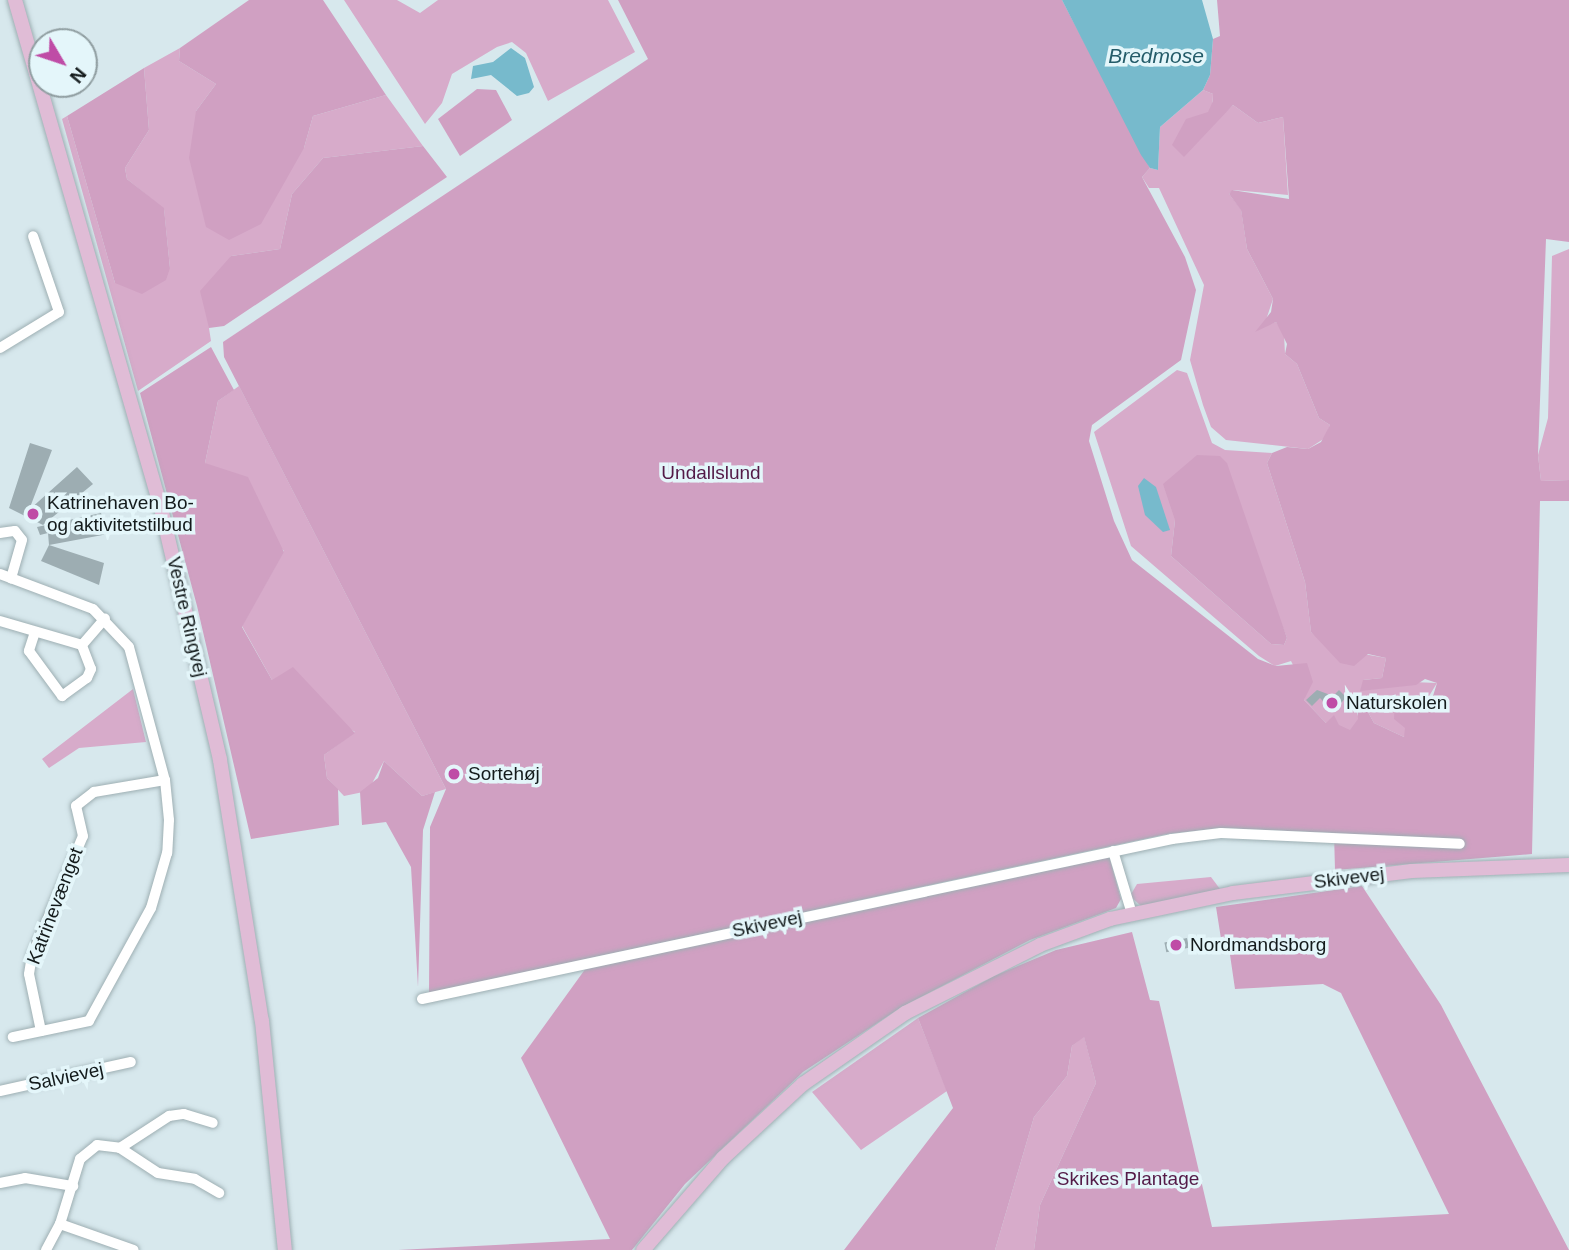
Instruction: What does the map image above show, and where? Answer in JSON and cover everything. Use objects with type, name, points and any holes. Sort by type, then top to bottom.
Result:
[{"type":"main road","name":"Vestre Ringvej","points":[[15,0],[161,508],[211,720],[250,930],[285,1250]]},
{"type":"main road","name":"Skivevej","points":[[643,1250],[749,1132],[870,1034],[1005,960],[1132,914],[1233,893],[1412,871],[1569,865]]},
{"type":"street","points":[[0,348],[59,312],[33,236]]},
{"type":"street","points":[[0,533],[15,531],[22,540],[6,576],[69,597],[105,619],[129,647],[137,667],[165,780],[167,853],[151,908],[89,1021],[13,1037]]},
{"type":"street","points":[[82,645],[105,619]]},
{"type":"street","points":[[0,621],[82,645]]},
{"type":"street","points":[[35,632],[29,651],[62,696],[87,678],[91,669],[82,645]]},
{"type":"street","name":"Katrinevænget","points":[[41,1031],[30,965],[83,835],[76,807],[94,792],[165,780]]},
{"type":"street","name":"Skivevej","points":[[422,999],[1113,851],[1221,833],[1460,844]]},
{"type":"street","points":[[1113,851],[1132,914]]},
{"type":"street","name":"Salvievej","points":[[0,1091],[131,1062]]},
{"type":"street","points":[[46,1250],[60,1224],[86,1150],[120,1149],[169,1116],[184,1114],[213,1123]]},
{"type":"street","points":[[120,1149],[158,1173],[195,1179],[219,1193]]},
{"type":"street","points":[[0,1183],[25,1178],[74,1186]]},
{"type":"street","points":[[60,1224],[99,1246],[134,1250]]},
{"type":"shaded area","points":[[344,0],[397,0],[420,13],[438,0],[608,0],[635,52],[548,101],[526,53],[512,42],[497,47],[452,74],[442,103],[425,124]]},
{"type":"shaded area","points":[[180,48],[179,61],[216,84],[196,111],[304,148],[313,116],[386,95],[423,146],[323,158],[292,194],[280,249],[231,256],[209,328],[211,341],[138,391],[62,119],[67,116],[115,283],[170,268],[164,209],[127,179],[125,168],[149,130],[144,68]]},
{"type":"shaded area","points":[[1203,90],[1213,94],[1212,124],[1233,105],[1258,123],[1283,117],[1288,195],[1233,190],[1229,194],[1241,209],[1247,249],[1273,299],[1264,326],[1276,322],[1284,334],[1285,354],[1297,364],[1319,418],[1330,425],[1325,438],[1308,449],[1226,440],[1211,427],[1203,405],[1190,360],[1204,285],[1159,188],[1149,188],[1142,177],[1150,168],[1158,170],[1160,127]]},
{"type":"shaded area","points":[[1569,249],[1569,480],[1541,481],[1538,455],[1548,418],[1552,256]]},
{"type":"shaded area","points":[[1177,370],[1187,373],[1212,443],[1225,450],[1272,453],[1267,463],[1305,582],[1311,632],[1330,648],[1386,658],[1382,678],[1363,680],[1437,683],[1404,737],[1374,723],[1368,712],[1371,701],[1354,704],[1359,719],[1350,731],[1326,723],[1304,700],[1306,691],[1291,661],[1275,666],[1259,656],[1131,546],[1094,432]],"holes":[[[1175,520],[1256,558],[1287,638],[1284,645],[1271,644],[1171,556]]]},
{"type":"shaded area","points":[[239,386],[446,789],[422,796],[384,761],[368,791],[344,796],[327,778],[324,755],[355,732],[272,680],[242,626],[284,551],[205,463],[218,401]]},
{"type":"shaded area","points":[[133,689],[146,742],[79,748],[49,768],[42,759]]},
{"type":"shaded area","points":[[1211,877],[1220,889],[1141,906],[1130,896],[1137,884]]},
{"type":"shaded area","points":[[918,1018],[947,1091],[861,1150],[812,1092]]},
{"type":"shaded area","points":[[1084,1036],[1096,1083],[1040,1205],[1034,1250],[995,1250],[1034,1117],[1067,1076],[1072,1046]]},
{"type":"green space","points":[[249,0],[323,0],[386,95],[313,116],[304,148],[261,224],[229,240],[206,227],[189,158],[196,111],[216,84],[179,61],[180,48]]},
{"type":"green space","name":"Undallslund","points":[[618,0],[1062,0],[1150,168],[1142,177],[1185,257],[1196,290],[1181,360],[1092,425],[1089,441],[1114,521],[1132,560],[1258,659],[1276,666],[1307,663],[1313,682],[1304,700],[1326,723],[1334,715],[1339,725],[1350,730],[1358,719],[1357,698],[1370,696],[1368,712],[1374,723],[1404,737],[1405,728],[1394,719],[1395,695],[1433,696],[1437,683],[1425,679],[1416,685],[1360,691],[1363,680],[1382,678],[1386,658],[1368,654],[1354,666],[1340,663],[1311,632],[1305,582],[1267,463],[1272,453],[1287,447],[1308,449],[1321,442],[1330,425],[1319,418],[1297,364],[1285,354],[1287,344],[1276,322],[1255,332],[1271,312],[1273,299],[1247,249],[1241,210],[1229,194],[1232,190],[1289,199],[1283,117],[1258,123],[1233,105],[1184,157],[1172,145],[1186,119],[1208,112],[1213,101],[1213,94],[1203,90],[1210,75],[1213,39],[1220,36],[1217,0],[1569,0],[1569,242],[1546,239],[1538,455],[1541,481],[1569,480],[1569,501],[1540,501],[1532,854],[1335,870],[1334,833],[1221,828],[1167,834],[429,993],[430,827],[446,789],[224,357],[223,342],[648,59]]},
{"type":"green space","points":[[144,68],[149,130],[125,168],[127,179],[164,208],[170,268],[166,280],[142,294],[115,283],[67,116]]},
{"type":"green space","points":[[477,89],[496,90],[512,120],[460,156],[438,119]]},
{"type":"green space","points":[[423,146],[447,177],[224,326],[209,328],[200,291],[231,256],[280,249],[292,194],[323,158]]},
{"type":"green space","points":[[211,347],[234,390],[218,401],[205,463],[248,477],[284,552],[242,627],[272,680],[293,667],[355,733],[324,755],[327,778],[338,789],[339,825],[251,839],[197,606],[140,393]]},
{"type":"green space","points":[[1197,455],[1220,456],[1227,463],[1287,638],[1284,645],[1271,644],[1171,556],[1175,520],[1163,484]]},
{"type":"green space","points":[[384,761],[422,796],[435,792],[423,830],[418,987],[411,867],[386,822],[362,825],[360,792],[378,778]]},
{"type":"green space","points":[[1109,856],[1121,899],[1116,908],[1030,940],[900,1008],[803,1072],[685,1184],[632,1250],[398,1250],[610,1239],[521,1058],[586,968]]},
{"type":"green space","name":"Skrikes Plantage","points":[[1362,886],[1441,1005],[1569,1250],[1034,1250],[1040,1205],[1096,1083],[1084,1037],[1072,1046],[1067,1076],[1034,1117],[995,1250],[844,1250],[953,1108],[918,1018],[994,976],[1056,950],[1132,932],[1150,1000],[1159,1001],[1212,1227],[1449,1214],[1341,993],[1323,984],[1235,989],[1229,948],[1222,945],[1216,907]]},
{"type":"water","name":"Bredmose","points":[[1062,0],[1202,0],[1213,39],[1210,75],[1203,90],[1160,127],[1158,170],[1150,168],[1141,155]]},
{"type":"water","points":[[511,48],[525,58],[534,87],[529,93],[517,96],[491,75],[471,79],[473,66],[493,62]]},
{"type":"water","points":[[1144,478],[1156,487],[1170,530],[1163,532],[1145,515],[1138,486]]},
{"type":"building","points":[[30,443],[52,450],[29,510],[77,467],[93,484],[43,525],[9,508]]},
{"type":"building","points":[[101,513],[108,534],[49,545],[48,533],[40,535],[37,527]]},
{"type":"building","points":[[49,545],[104,563],[99,585],[41,561]]},
{"type":"building","name":"Naturskolen","points":[[1317,690],[1333,696],[1339,690],[1346,697],[1334,712],[1320,698],[1312,706],[1306,700]]},
{"type":"building","name":"Nordmandsborg","points":[[1187,938],[1189,948],[1166,952],[1164,942]]},
{"type":"place","name":"Katrinehaven Bo- og aktivitetstilbud","points":[[33,514]]},
{"type":"place","name":"Naturskolen","points":[[1332,703]]},
{"type":"place","name":"Sortehøj","points":[[454,774]]},
{"type":"place","name":"Nordmandsborg","points":[[1176,945]]}]
